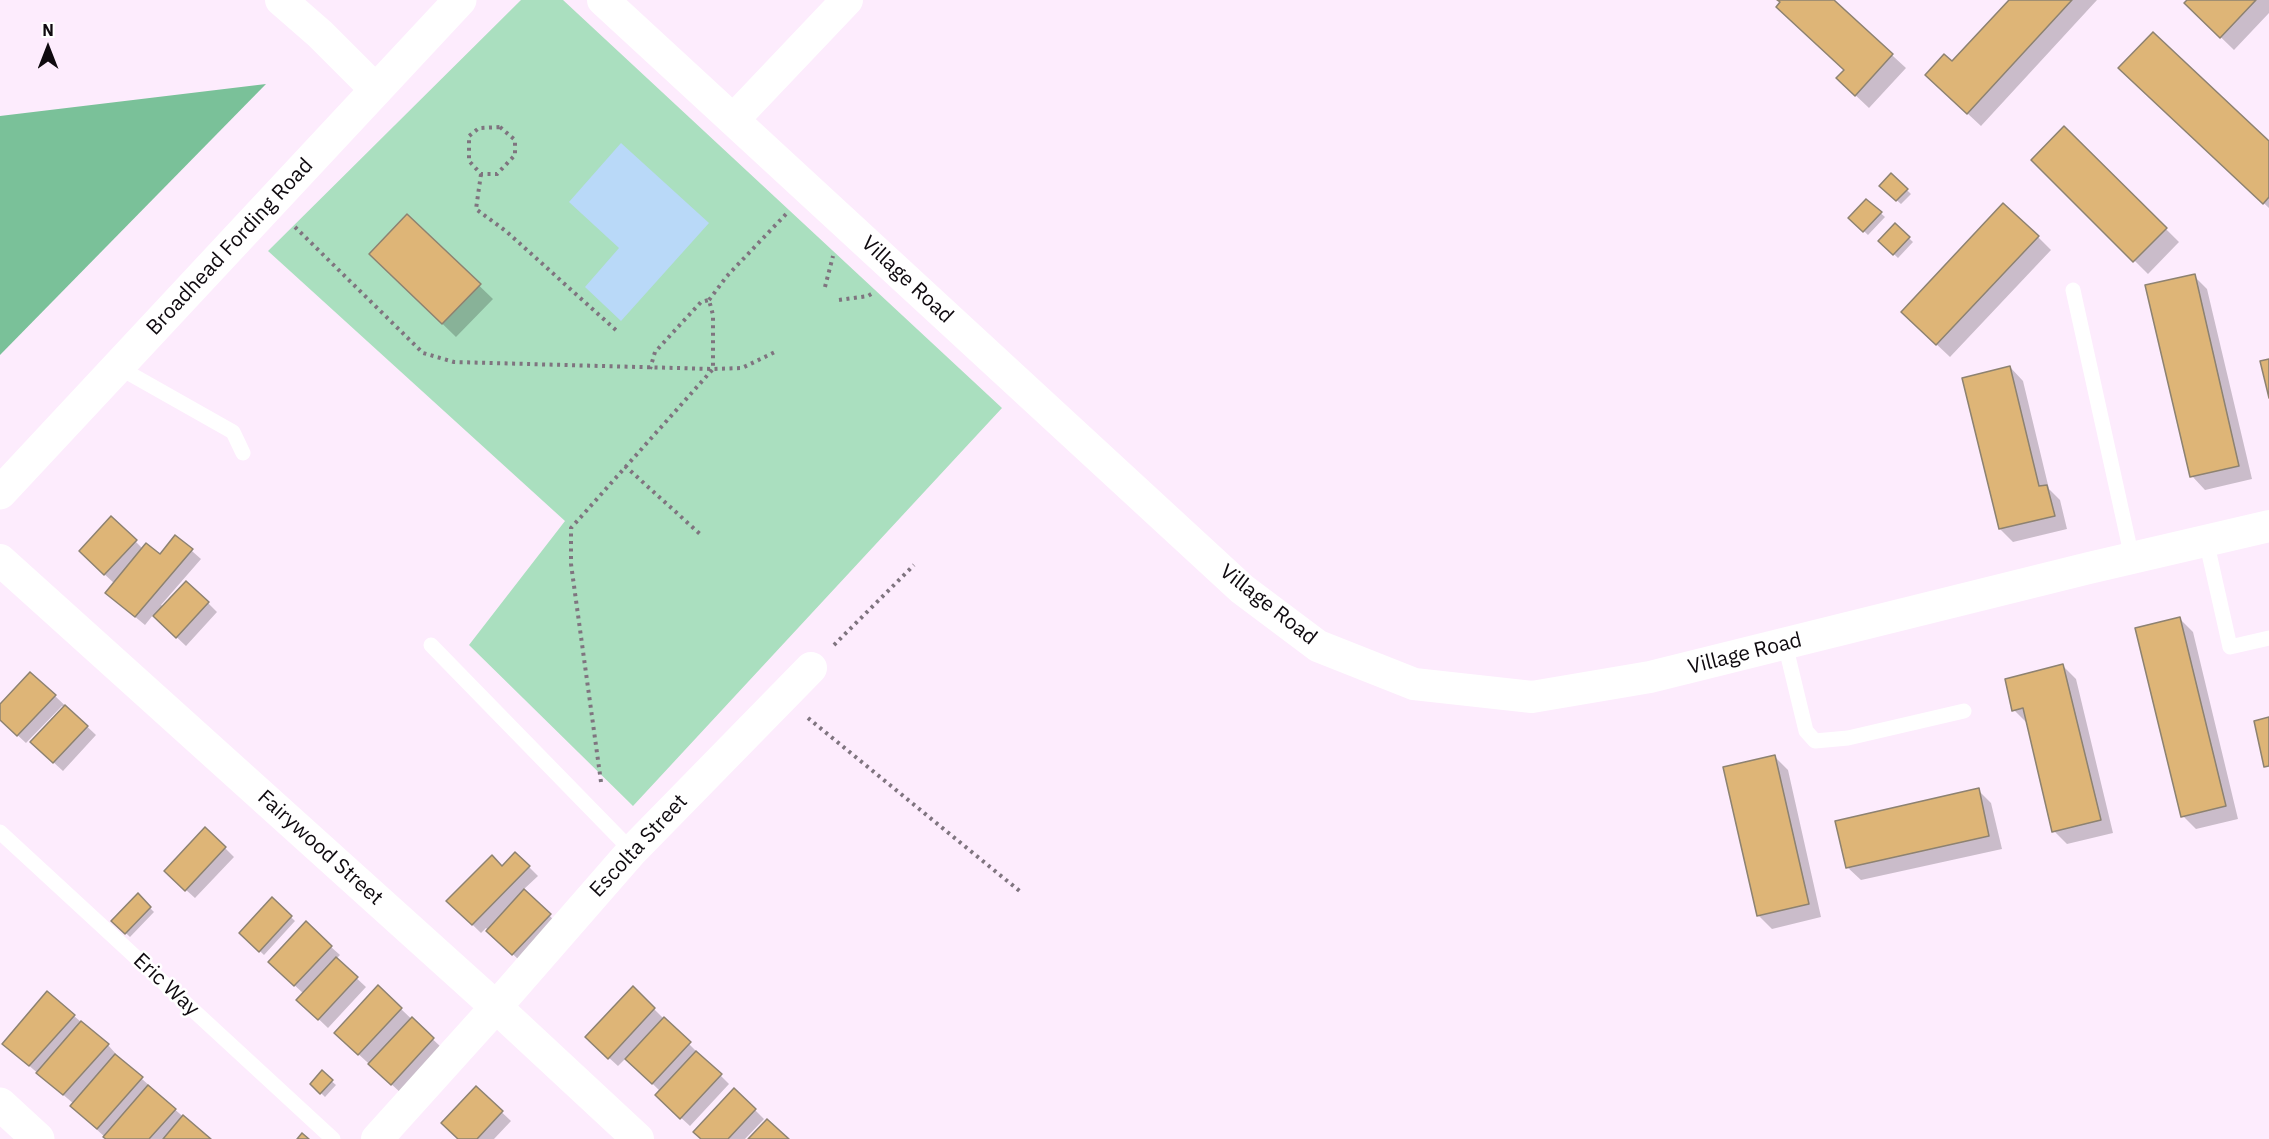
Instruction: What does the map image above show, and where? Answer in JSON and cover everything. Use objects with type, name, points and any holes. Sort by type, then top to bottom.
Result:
[{"type":"street","points":[[281,0],[320,34],[376,90]]},
{"type":"street","name":"Broadhead Fording Road","points":[[0,494],[460,0]]},
{"type":"street","name":"Village Road","points":[[603,0],[1242,589],[1318,646],[1414,684],[1532,697],[1650,677],[2269,526]]},
{"type":"street","points":[[733,120],[847,0]]},
{"type":"street","name":"Fairywood Street","points":[[0,560],[496,1007],[638,1139]]},
{"type":"street","name":"Escolta Street","points":[[377,1139],[632,851],[811,668]]},
{"type":"street","points":[[0,1104],[38,1139]]},
{"type":"lane","points":[[2073,290],[2132,558]]},
{"type":"lane","points":[[118,367],[233,432],[243,453]]},
{"type":"lane","points":[[2206,540],[2230,647],[2269,638]]},
{"type":"lane","points":[[1785,644],[1806,731],[1815,741],[1848,738],[1964,711]]},
{"type":"lane","points":[[431,645],[632,851]]},
{"type":"lane","name":"Eric Way","points":[[0,832],[333,1139]]},
{"type":"path","points":[[500,126],[515,140],[515,155],[497,174],[481,174],[469,161],[469,136],[479,128],[500,126]]},
{"type":"path","points":[[481,174],[476,209],[507,232],[618,332]]},
{"type":"path","points":[[650,369],[655,352],[701,302],[709,300],[728,276],[809,189]]},
{"type":"path","points":[[272,202],[423,353],[454,362],[713,369],[742,368],[774,352]]},
{"type":"path","points":[[586,804],[602,789],[571,564],[571,528],[713,369],[713,315],[709,300]]},
{"type":"path","points":[[626,466],[700,534]]},
{"type":"path","points":[[811,668],[914,565]]},
{"type":"path","points":[[782,697],[1022,893]]},
{"type":"green space","points":[[521,0],[563,0],[1002,408],[633,806],[469,645],[565,521],[268,251]]},
{"type":"green space","points":[[266,84],[0,355],[0,116]]},
{"type":"water","points":[[621,143],[709,223],[621,321],[585,287],[619,248],[569,202]]},
{"type":"building","points":[[1777,0],[1834,0],[1893,54],[1855,96],[1836,78],[1844,70],[1776,7],[1780,2]]},
{"type":"building","points":[[2009,0],[2072,0],[1967,114],[1925,75],[1944,54],[1952,61]]},
{"type":"building","points":[[2187,0],[2256,0],[2220,38],[2184,3]]},
{"type":"building","points":[[2153,32],[2269,141],[2269,197],[2263,204],[2118,68]]},
{"type":"building","points":[[2064,126],[2167,228],[2133,262],[2031,160]]},
{"type":"building","points":[[1891,173],[1908,189],[1896,201],[1879,186]]},
{"type":"building","points":[[1866,199],[1882,212],[1863,232],[1848,218]]},
{"type":"building","points":[[2003,203],[2039,236],[1936,345],[1901,312]]},
{"type":"building","points":[[407,214],[481,284],[442,324],[369,254]]},
{"type":"building","points":[[1895,223],[1910,237],[1893,255],[1878,241]]},
{"type":"building","points":[[2195,274],[2239,466],[2190,477],[2145,285]]},
{"type":"building","points":[[2269,359],[2269,398],[2260,361]]},
{"type":"building","points":[[2010,366],[2039,486],[2047,485],[2055,516],[1999,529],[1962,378]]},
{"type":"building","points":[[111,516],[137,540],[104,575],[79,551]]},
{"type":"building","points":[[175,535],[193,549],[135,617],[105,593],[146,543],[160,554]]},
{"type":"building","points":[[186,581],[209,602],[176,638],[153,616]]},
{"type":"building","points":[[2180,617],[2226,806],[2181,817],[2135,628]]},
{"type":"building","points":[[2063,664],[2101,820],[2052,832],[2023,708],[2012,711],[2005,679]]},
{"type":"building","points":[[30,672],[56,695],[17,736],[0,720],[0,704]]},
{"type":"building","points":[[65,705],[88,726],[53,763],[30,742]]},
{"type":"building","points":[[2269,717],[2269,766],[2264,767],[2254,721]]},
{"type":"building","points":[[1775,755],[1809,904],[1757,916],[1723,767]]},
{"type":"building","points":[[1979,788],[1989,836],[1846,868],[1835,821]]},
{"type":"building","points":[[205,827],[226,847],[185,891],[164,871]]},
{"type":"building","points":[[515,852],[530,866],[472,925],[446,901],[492,855],[502,866]]},
{"type":"building","points":[[524,889],[551,914],[512,955],[486,931]]},
{"type":"building","points":[[138,893],[151,907],[125,934],[111,921]]},
{"type":"building","points":[[272,897],[292,916],[259,952],[239,933]]},
{"type":"building","points":[[306,921],[332,946],[294,986],[268,962]]},
{"type":"building","points":[[336,957],[358,977],[318,1020],[296,1000]]},
{"type":"building","points":[[378,985],[402,1008],[358,1055],[334,1033]]},
{"type":"building","points":[[633,986],[655,1008],[608,1059],[585,1037]]},
{"type":"building","points":[[47,991],[75,1015],[29,1066],[2,1044]]},
{"type":"building","points":[[412,1017],[434,1038],[391,1085],[368,1064]]},
{"type":"building","points":[[664,1017],[691,1042],[652,1084],[625,1059]]},
{"type":"building","points":[[81,1021],[109,1044],[63,1095],[36,1073]]},
{"type":"building","points":[[696,1051],[722,1074],[680,1119],[655,1095]]},
{"type":"building","points":[[115,1054],[143,1077],[97,1129],[70,1106]]},
{"type":"building","points":[[322,1070],[333,1080],[320,1094],[310,1084]]},
{"type":"building","points":[[148,1085],[176,1109],[149,1139],[106,1139],[103,1137]]},
{"type":"building","points":[[476,1086],[503,1111],[477,1139],[458,1139],[441,1123]]},
{"type":"building","points":[[734,1088],[756,1109],[728,1139],[701,1139],[693,1132]]},
{"type":"building","points":[[183,1115],[211,1139],[163,1139]]},
{"type":"building","points":[[767,1119],[789,1139],[748,1139]]},
{"type":"building","points":[[302,1133],[309,1139],[297,1139]]}]
